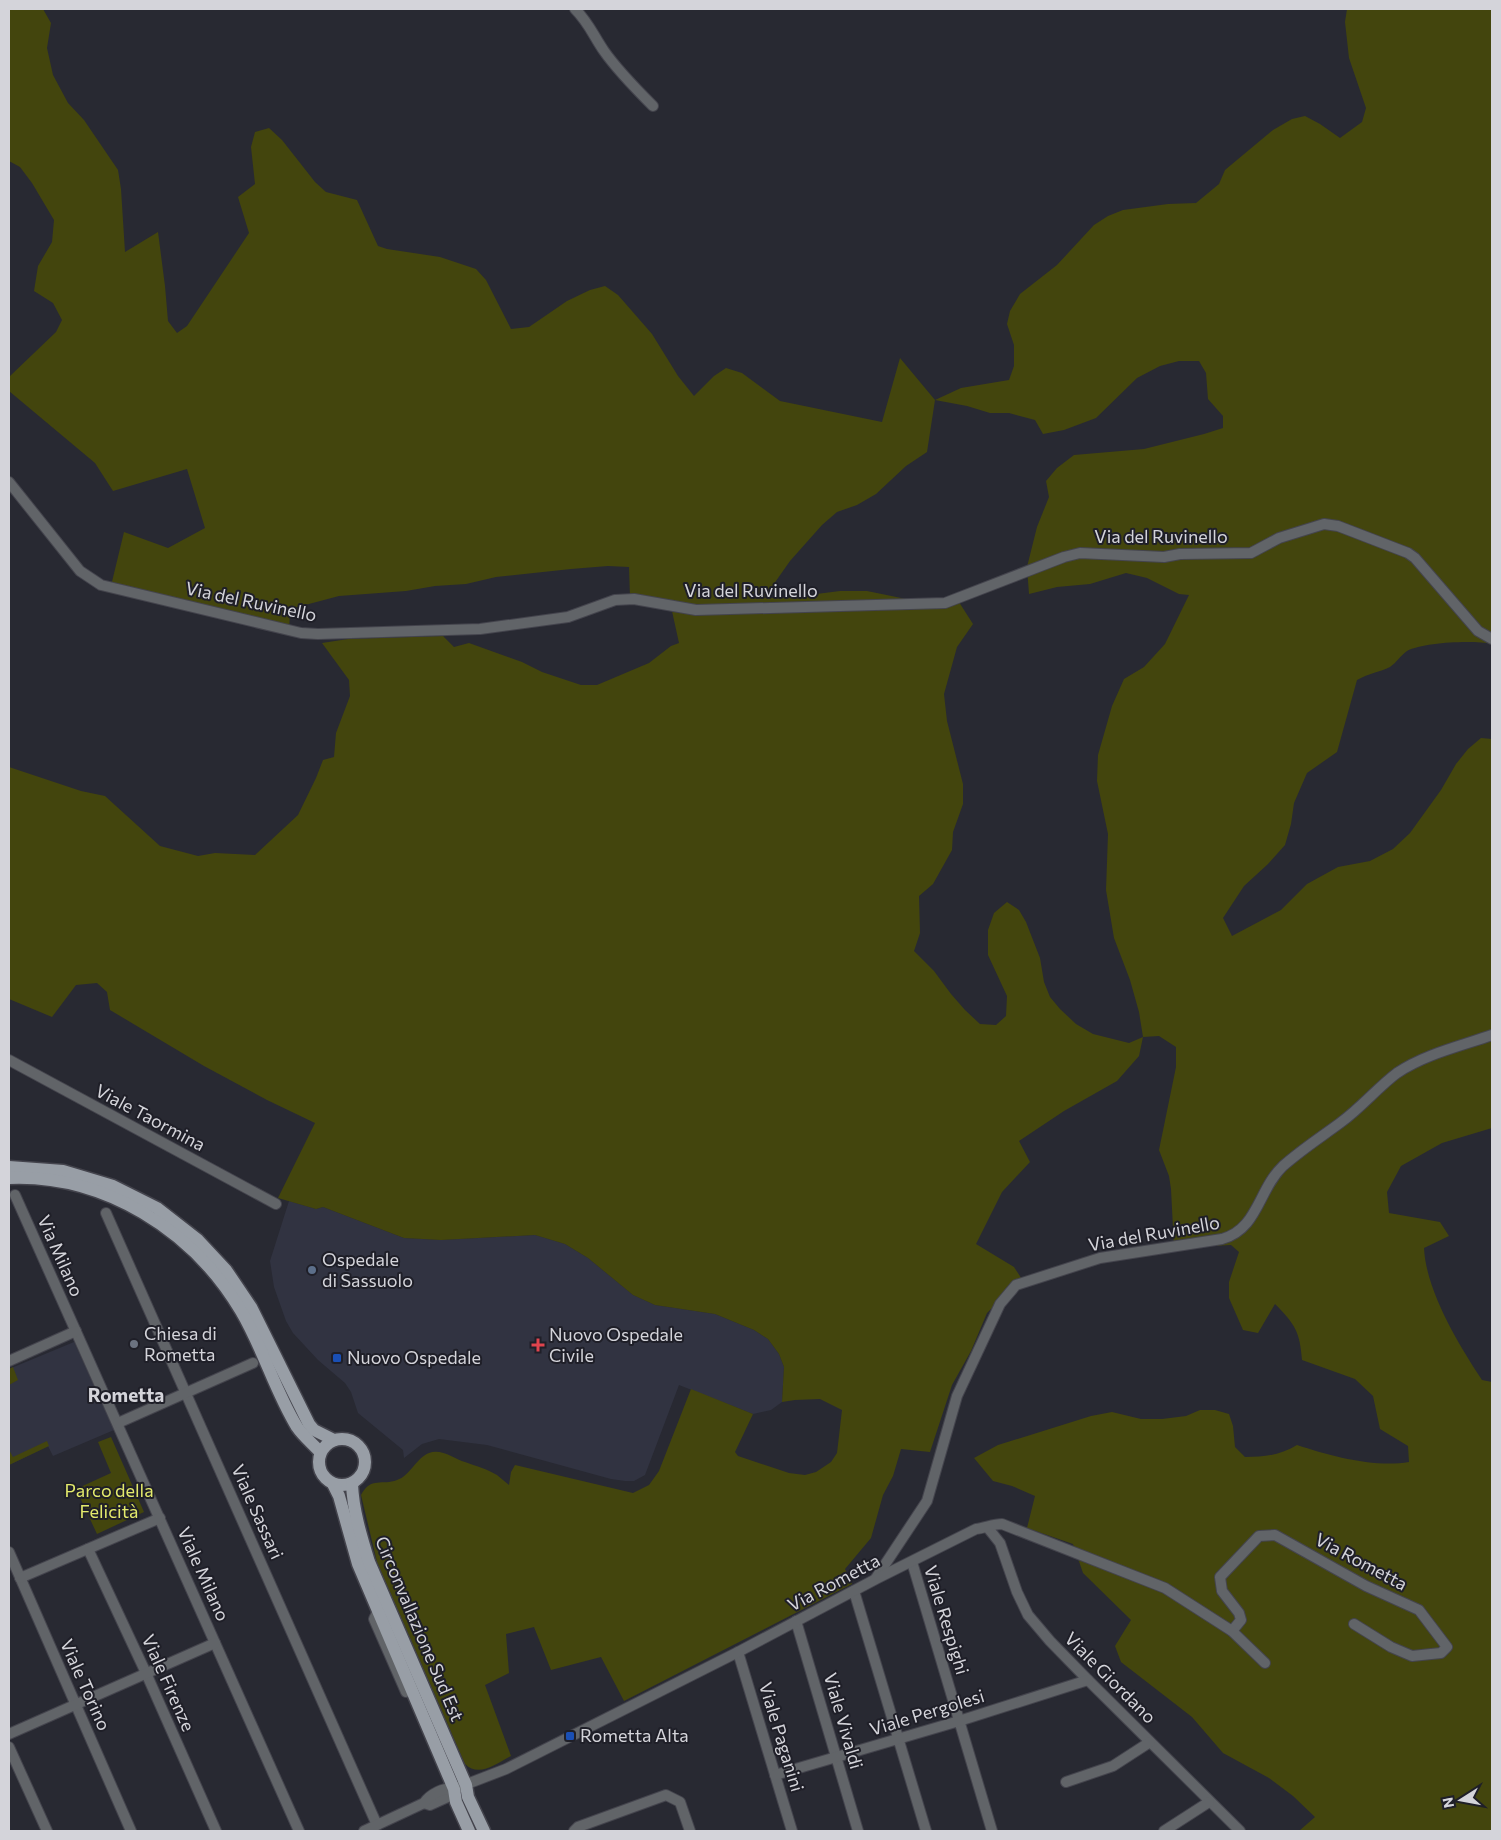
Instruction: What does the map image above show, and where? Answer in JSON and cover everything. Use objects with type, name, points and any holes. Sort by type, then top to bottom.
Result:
[{"type":"main road","points":[[9,1167],[63,1171],[113,1186],[157,1208],[198,1240],[226,1270],[251,1307],[309,1424],[314,1430],[334,1440]]},
{"type":"main road","points":[[9,1178],[20,1177],[64,1182],[110,1196],[154,1218],[191,1248],[218,1277],[241,1312],[298,1428],[320,1452],[334,1440],[345,1439],[356,1444],[363,1452],[365,1462],[363,1472],[358,1479],[346,1486],[332,1484]]},
{"type":"main road","name":"Circonvallazione Sud Est","points":[[320,1452],[318,1462],[320,1471],[325,1479],[332,1484],[339,1496],[358,1564],[456,1788]]},
{"type":"main road","name":"Circonvallazione Sud Est","points":[[352,1484],[352,1499],[369,1562],[456,1788]]},
{"type":"main road","points":[[456,1788],[456,1802],[469,1831]]},
{"type":"main road","points":[[456,1788],[468,1797],[484,1831]]},
{"type":"street","points":[[575,9],[586,20],[603,50],[636,90],[653,106]]},
{"type":"street","name":"Via del Ruvinello","points":[[9,482],[80,571],[101,585],[309,634],[480,629],[568,617],[615,600],[634,599],[696,610],[945,603],[1064,556],[1080,553],[1164,557],[1180,554],[1251,552],[1279,538],[1324,524],[1338,526],[1408,553],[1415,558],[1478,631],[1492,639]]},
{"type":"street","name":"Via del Ruvinello","points":[[876,1578],[927,1500],[957,1396],[1000,1304],[1016,1285],[1100,1258],[1222,1240],[1233,1236],[1250,1220],[1273,1177],[1283,1167],[1312,1142],[1350,1115],[1398,1072],[1427,1057],[1492,1035]]},
{"type":"street","name":"Viale Taormina","points":[[9,1060],[276,1204]]},
{"type":"street","name":"Via Milano","points":[[15,1195],[76,1331]]},
{"type":"street","name":"Viale Sassari","points":[[106,1213],[377,1825]]},
{"type":"street","points":[[9,1361],[76,1331]]},
{"type":"street","name":"Viale Milano","points":[[76,1331],[299,1831]]},
{"type":"street","points":[[118,1423],[253,1363]]},
{"type":"street","points":[[20,1578],[160,1518]]},
{"type":"street","name":"Via Rometta","points":[[364,1831],[424,1803],[430,1805],[450,1796],[456,1788],[506,1769],[738,1652],[876,1578],[976,1530],[988,1528],[994,1524],[1002,1524],[1165,1588],[1232,1631],[1265,1663]]},
{"type":"street","name":"Viale Giordano","points":[[988,1528],[1000,1543],[1017,1592],[1028,1615],[1088,1680],[1240,1831]]},
{"type":"street","name":"Via Rometta","points":[[1232,1631],[1241,1620],[1239,1613],[1222,1591],[1220,1577],[1259,1536],[1276,1535],[1366,1586],[1419,1610],[1447,1647],[1441,1653],[1412,1656],[1391,1647],[1354,1624]]},
{"type":"street","name":"Viale Firenze","points":[[88,1549],[146,1673],[216,1831]]},
{"type":"street","name":"Viale Torino","points":[[9,1552],[131,1831]]},
{"type":"street","name":"Viale Respighi","points":[[912,1562],[992,1831]]},
{"type":"street","points":[[854,1591],[926,1831]]},
{"type":"street","name":"Viale Vivaldi","points":[[796,1621],[858,1831]]},
{"type":"street","points":[[9,1734],[215,1644]]},
{"type":"street","name":"Viale Paganini","points":[[738,1652],[792,1831]]},
{"type":"street","name":"Viale Pergolesi","points":[[775,1775],[959,1721],[1088,1680]]},
{"type":"street","points":[[1066,1782],[1113,1766],[1150,1742]]},
{"type":"street","points":[[9,1747],[47,1831]]},
{"type":"street","points":[[574,1831],[578,1827],[666,1795],[680,1802],[690,1831]]},
{"type":"street","points":[[1164,1831],[1210,1802]]},
{"type":"shaded area","name":"Nuovo Ospedale Civile","points":[[289,1201],[316,1209],[323,1207],[404,1238],[441,1240],[535,1235],[565,1244],[588,1258],[633,1295],[655,1305],[715,1314],[754,1330],[768,1339],[779,1354],[784,1367],[782,1402],[771,1410],[753,1414],[679,1385],[645,1475],[634,1481],[611,1479],[487,1445],[439,1439],[422,1444],[404,1458],[403,1450],[358,1413],[351,1392],[345,1383],[318,1360],[293,1333],[286,1321],[274,1287],[270,1261]]},
{"type":"shaded area","points":[[74,1342],[114,1430],[53,1456],[48,1446],[9,1465],[9,1369]]},
{"type":"green space","points":[[9,9],[43,9],[51,23],[47,48],[53,75],[68,103],[84,120],[118,170],[125,252],[158,232],[168,321],[177,333],[187,326],[249,233],[238,197],[255,184],[251,147],[255,132],[269,128],[282,140],[315,182],[326,192],[357,200],[378,246],[440,257],[476,269],[486,280],[511,329],[529,327],[567,301],[590,290],[605,286],[618,295],[652,334],[678,376],[694,396],[714,376],[726,368],[742,373],[780,401],[882,422],[900,358],[935,400],[927,452],[906,466],[876,494],[857,505],[837,512],[822,525],[790,561],[764,598],[785,598],[840,591],[867,591],[911,600],[932,598],[957,599],[973,624],[957,647],[944,694],[947,721],[963,784],[963,804],[953,832],[952,850],[933,884],[919,896],[920,933],[914,951],[934,971],[965,1010],[980,1024],[996,1025],[1006,1016],[1007,996],[988,955],[988,930],[994,913],[1007,902],[1019,910],[1026,922],[1040,958],[1044,982],[1050,997],[1060,1009],[1076,1024],[1093,1034],[1129,1043],[1143,1037],[1139,1056],[1117,1081],[1064,1111],[1019,1141],[1030,1162],[1002,1192],[976,1244],[1014,1267],[1025,1284],[1011,1289],[987,1313],[971,1351],[952,1385],[930,1452],[901,1449],[893,1476],[883,1495],[871,1538],[845,1569],[852,1584],[624,1701],[601,1657],[551,1670],[534,1627],[506,1634],[509,1673],[485,1685],[511,1756],[488,1768],[476,1770],[465,1764],[377,1562],[361,1495],[365,1489],[373,1483],[392,1482],[402,1478],[424,1455],[438,1452],[489,1471],[509,1485],[511,1472],[515,1465],[633,1493],[649,1485],[659,1471],[691,1389],[753,1414],[735,1452],[738,1456],[789,1473],[805,1475],[816,1472],[831,1462],[837,1453],[842,1410],[820,1399],[782,1402],[784,1367],[779,1354],[768,1339],[754,1330],[715,1314],[655,1305],[633,1295],[588,1258],[565,1244],[535,1235],[441,1240],[404,1238],[323,1207],[316,1209],[278,1198],[315,1123],[204,1066],[110,1010],[107,992],[97,983],[76,985],[52,1017],[9,999],[9,767],[81,791],[105,796],[160,846],[198,856],[215,853],[255,855],[298,815],[323,760],[334,757],[336,733],[350,696],[349,680],[322,643],[348,639],[443,636],[454,647],[469,643],[522,662],[542,672],[581,685],[597,685],[649,663],[671,646],[679,643],[670,602],[630,597],[629,567],[608,566],[571,569],[496,577],[466,584],[435,586],[406,591],[339,596],[290,609],[289,634],[110,590],[124,532],[168,548],[205,528],[187,469],[113,491],[95,463],[9,391],[9,377],[56,332],[62,320],[53,303],[34,291],[38,266],[52,242],[54,220],[20,167],[9,161]]},
{"type":"green space","points":[[1347,9],[1492,9],[1492,644],[1474,642],[1449,643],[1415,648],[1407,651],[1390,667],[1357,680],[1337,752],[1307,773],[1294,803],[1285,845],[1244,886],[1223,918],[1232,936],[1281,910],[1307,884],[1338,867],[1370,861],[1393,849],[1410,833],[1468,749],[1481,738],[1492,739],[1492,1128],[1442,1143],[1401,1166],[1387,1192],[1389,1213],[1440,1222],[1449,1236],[1424,1248],[1431,1282],[1445,1317],[1464,1351],[1482,1380],[1492,1382],[1492,1831],[1299,1831],[1315,1817],[1293,1796],[1269,1778],[1223,1753],[1192,1717],[1121,1662],[1115,1646],[1131,1620],[1083,1573],[1073,1544],[1027,1528],[1035,1496],[1012,1486],[993,1481],[974,1458],[998,1445],[1091,1416],[1112,1412],[1141,1419],[1162,1419],[1186,1416],[1200,1410],[1215,1410],[1229,1414],[1233,1426],[1235,1447],[1245,1457],[1272,1455],[1297,1445],[1353,1460],[1382,1463],[1409,1462],[1408,1446],[1380,1429],[1373,1396],[1355,1379],[1302,1360],[1298,1335],[1292,1323],[1275,1304],[1258,1333],[1243,1330],[1229,1298],[1229,1282],[1239,1252],[1231,1245],[1174,1248],[1171,1189],[1169,1176],[1159,1150],[1176,1067],[1176,1047],[1159,1036],[1143,1037],[1139,1012],[1130,980],[1114,938],[1106,890],[1108,834],[1097,781],[1098,755],[1112,706],[1124,679],[1144,667],[1165,644],[1189,595],[1179,594],[1147,578],[1126,573],[1090,584],[1057,587],[1029,594],[1027,567],[1037,527],[1049,497],[1046,481],[1057,468],[1074,455],[1144,449],[1204,434],[1223,428],[1223,416],[1208,399],[1206,373],[1199,361],[1179,361],[1160,366],[1137,378],[1096,418],[1064,430],[1043,434],[1035,420],[1009,413],[990,413],[967,406],[935,400],[961,388],[1009,380],[1014,366],[1014,345],[1007,324],[1010,311],[1020,294],[1057,265],[1094,225],[1108,216],[1123,210],[1168,204],[1196,203],[1219,184],[1225,170],[1273,130],[1292,119],[1305,116],[1340,138],[1362,122],[1366,108],[1349,58],[1345,22]]},
{"type":"green space","points":[[13,1367],[18,1380],[9,1385],[9,1369]]},
{"type":"green space","name":"Parco della Felicità","points":[[111,1437],[144,1512],[97,1534],[76,1489],[111,1473],[98,1442]]},
{"type":"green space","points":[[47,1441],[49,1446],[9,1465],[9,1450],[13,1457]]},
{"type":"place","name":"Ospedale di Sassuolo","points":[[312,1270]]},
{"type":"place","name":"Chiesa di Rometta","points":[[134,1344]]},
{"type":"place","name":"Nuovo Ospedale Civile","points":[[538,1345]]},
{"type":"place","name":"Nuovo Ospedale","points":[[337,1358]]},
{"type":"place","name":"Rometta Alta","points":[[570,1736]]},
{"type":"district","name":"Rometta","points":[[126,1395]]}]
